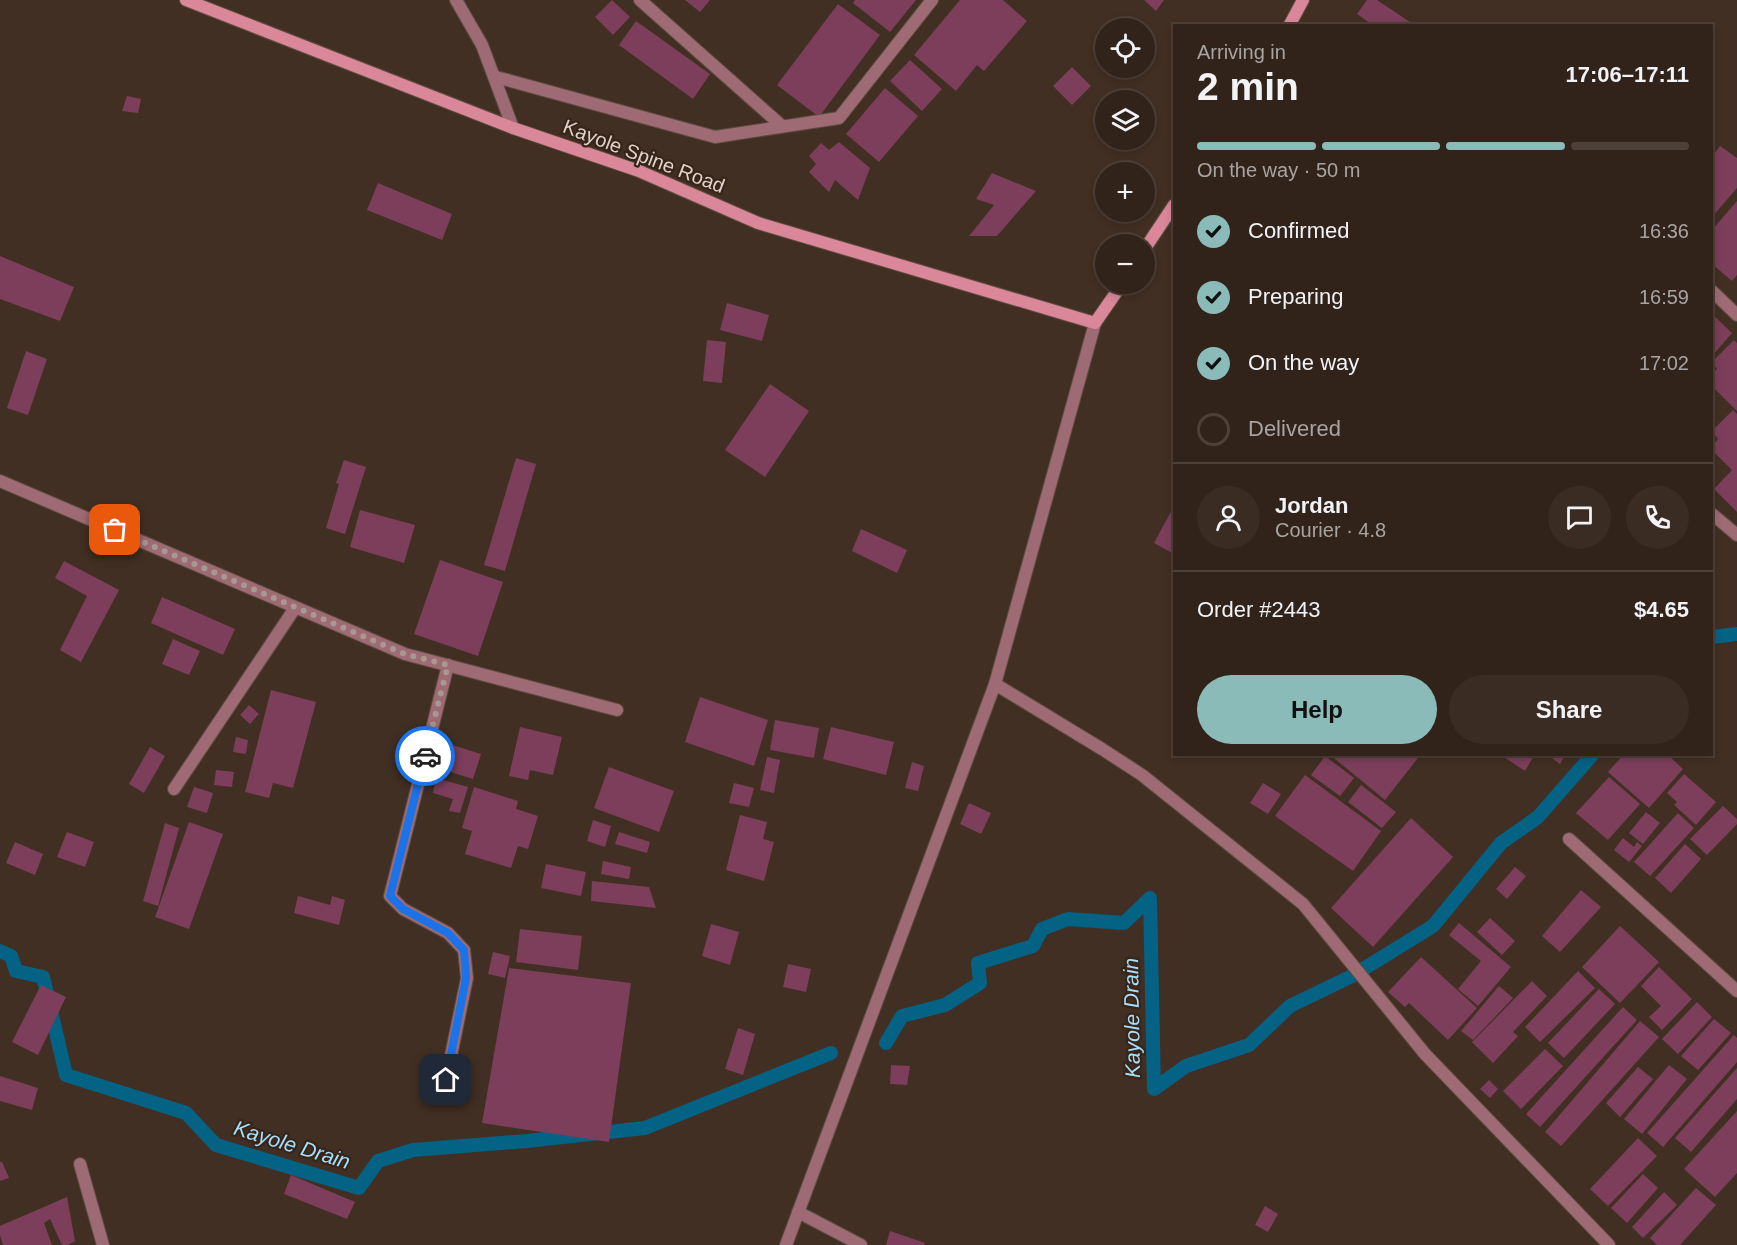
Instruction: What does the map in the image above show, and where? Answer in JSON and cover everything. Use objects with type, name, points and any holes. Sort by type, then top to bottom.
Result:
[{"type":"main road","name":"Kayole Spine Road","points":[[186,0],[513,128],[639,171],[758,223],[1095,323]]},
{"type":"main road","points":[[1290,24],[1298,2]]},
{"type":"main road","points":[[1155,234],[1173,206]]},
{"type":"main road","points":[[1095,323],[1115,294]]},
{"type":"street","points":[[456,0],[482,45],[496,77],[513,128]]},
{"type":"street","points":[[640,0],[782,126]]},
{"type":"street","points":[[496,77],[715,136],[839,118],[932,0]]},
{"type":"street","points":[[1713,292],[1737,315]]},
{"type":"street","points":[[786,1245],[995,684],[1095,323]]},
{"type":"street","points":[[0,481],[405,654],[617,710]]},
{"type":"street","points":[[1713,515],[1737,535]]},
{"type":"street","points":[[174,789],[295,608]]},
{"type":"street","points":[[446,1080],[466,978],[464,950],[448,933],[403,909],[390,896],[448,665]]},
{"type":"street","points":[[995,684],[1142,775],[1303,904],[1425,1054],[1609,1245]]},
{"type":"street","points":[[1569,839],[1737,991]]},
{"type":"street","points":[[80,1164],[103,1245]]},
{"type":"street","points":[[798,1212],[861,1245]]},
{"type":"building","points":[[612,0],[630,17],[613,35],[595,17]]},
{"type":"building","points":[[685,0],[710,0],[700,12]]},
{"type":"building","points":[[855,0],[916,0],[890,32],[853,3]]},
{"type":"building","points":[[960,0],[1003,0],[1027,21],[984,71],[977,65],[956,91],[914,55]]},
{"type":"building","points":[[1144,0],[1164,0],[1156,11]]},
{"type":"building","points":[[1367,0],[1377,0],[1413,24],[1371,24],[1357,14]]},
{"type":"building","points":[[838,4],[880,35],[819,117],[777,85]]},
{"type":"building","points":[[636,21],[710,74],[693,99],[619,45]]},
{"type":"building","points":[[910,60],[942,89],[922,111],[890,81]]},
{"type":"building","points":[[1072,67],[1091,86],[1072,105],[1053,86]]},
{"type":"building","points":[[885,88],[918,116],[879,162],[846,134]]},
{"type":"building","points":[[127,96],[141,99],[138,113],[122,111]]},
{"type":"building","points":[[839,142],[870,168],[858,200],[835,180],[829,192],[809,172],[816,164],[809,156],[821,143],[829,150]]},
{"type":"building","points":[[1720,146],[1737,158],[1737,188],[1713,216],[1713,156]]},
{"type":"building","points":[[992,173],[1036,191],[997,236],[969,236],[994,205],[976,199]]},
{"type":"building","points":[[378,183],[452,214],[442,240],[367,210]]},
{"type":"building","points":[[1737,201],[1737,275],[1732,281],[1713,265],[1713,229]]},
{"type":"building","points":[[0,256],[74,287],[60,321],[0,299]]},
{"type":"building","points":[[727,303],[769,315],[762,341],[720,330]]},
{"type":"building","points":[[1713,315],[1732,333],[1713,355]]},
{"type":"building","points":[[707,340],[726,342],[722,383],[703,381]]},
{"type":"building","points":[[1734,340],[1737,343],[1737,411],[1713,387],[1713,373],[1717,369],[1713,361]]},
{"type":"building","points":[[26,351],[47,359],[28,415],[7,408]]},
{"type":"building","points":[[770,384],[809,411],[765,477],[725,450]]},
{"type":"building","points":[[1733,410],[1737,414],[1737,512],[1714,489],[1732,470],[1713,451],[1713,445],[1718,439],[1713,430]]},
{"type":"building","points":[[516,458],[536,464],[505,571],[484,565]]},
{"type":"building","points":[[344,460],[366,467],[345,534],[326,528],[339,484],[336,483]]},
{"type":"building","points":[[1173,508],[1173,553],[1154,543]]},
{"type":"building","points":[[360,510],[415,525],[404,563],[350,547]]},
{"type":"building","points":[[861,529],[907,550],[897,573],[852,551]]},
{"type":"building","points":[[440,560],[503,582],[478,656],[414,634]]},
{"type":"building","points":[[64,561],[119,590],[81,662],[60,650],[87,596],[55,578]]},
{"type":"building","points":[[162,597],[235,629],[223,655],[151,623]]},
{"type":"building","points":[[173,639],[200,651],[189,675],[162,664]]},
{"type":"building","points":[[271,690],[316,702],[293,788],[273,783],[269,798],[245,792]]},
{"type":"building","points":[[700,697],[768,720],[754,766],[685,742]]},
{"type":"building","points":[[249,705],[259,714],[250,724],[240,715]]},
{"type":"building","points":[[775,720],[819,728],[814,758],[770,750]]},
{"type":"building","points":[[520,727],[562,737],[553,775],[530,770],[528,780],[509,776]]},
{"type":"building","points":[[831,727],[894,742],[886,775],[823,759]]},
{"type":"building","points":[[236,737],[248,740],[246,754],[233,752]]},
{"type":"building","points":[[449,744],[481,754],[473,779],[441,769]]},
{"type":"building","points":[[150,747],[165,756],[144,793],[129,784]]},
{"type":"building","points":[[1325,756],[1354,778],[1340,796],[1311,775]]},
{"type":"building","points":[[1331,756],[1419,756],[1385,800]]},
{"type":"building","points":[[1505,756],[1534,756],[1525,771]]},
{"type":"building","points":[[1549,756],[1565,756],[1560,764]]},
{"type":"building","points":[[1622,756],[1669,756],[1683,769],[1649,808],[1608,772]]},
{"type":"building","points":[[767,757],[780,760],[774,793],[760,790]]},
{"type":"building","points":[[912,762],[924,766],[918,791],[905,788]]},
{"type":"building","points":[[609,767],[674,791],[659,832],[594,808]]},
{"type":"building","points":[[216,770],[234,772],[232,787],[214,785]]},
{"type":"building","points":[[1684,774],[1716,802],[1696,825],[1674,805],[1677,802],[1667,793]]},
{"type":"building","points":[[1305,775],[1381,831],[1353,871],[1275,816]]},
{"type":"building","points":[[1609,777],[1640,804],[1608,840],[1576,813]]},
{"type":"building","points":[[436,778],[468,787],[460,813],[449,811],[453,799],[433,793]]},
{"type":"building","points":[[734,783],[754,788],[749,807],[729,803]]},
{"type":"building","points":[[1263,783],[1281,794],[1268,814],[1250,803]]},
{"type":"building","points":[[1361,785],[1396,812],[1382,828],[1348,802]]},
{"type":"building","points":[[194,787],[213,793],[207,813],[187,807]]},
{"type":"building","points":[[474,787],[518,801],[516,809],[538,816],[528,849],[518,846],[511,868],[465,854],[472,831],[462,828]]},
{"type":"building","points":[[969,803],[991,813],[981,834],[960,824]]},
{"type":"building","points":[[1723,806],[1737,819],[1737,824],[1707,855],[1690,839]]},
{"type":"building","points":[[1646,812],[1660,823],[1643,844],[1629,833]]},
{"type":"building","points":[[1678,813],[1694,828],[1650,876],[1634,862]]},
{"type":"building","points":[[740,815],[767,822],[763,839],[774,842],[764,881],[726,870]]},
{"type":"building","points":[[1411,818],[1453,857],[1373,947],[1331,908]]},
{"type":"building","points":[[593,820],[611,826],[605,847],[587,841]]},
{"type":"building","points":[[189,822],[223,834],[189,929],[155,917]]},
{"type":"building","points":[[165,823],[179,828],[158,906],[143,901]]},
{"type":"building","points":[[67,832],[94,842],[85,867],[57,857]]},
{"type":"building","points":[[619,832],[650,842],[647,853],[615,844]]},
{"type":"building","points":[[1623,838],[1634,847],[1637,842],[1642,846],[1629,862],[1614,850]]},
{"type":"building","points":[[15,842],[43,854],[35,875],[6,863]]},
{"type":"building","points":[[1685,844],[1701,859],[1671,893],[1655,878]]},
{"type":"building","points":[[603,861],[631,867],[629,879],[601,874]]},
{"type":"building","points":[[546,864],[586,872],[581,896],[541,888]]},
{"type":"building","points":[[1515,867],[1526,876],[1507,899],[1496,889]]},
{"type":"building","points":[[592,881],[649,887],[656,908],[591,901]]},
{"type":"building","points":[[1581,890],[1601,907],[1560,952],[1542,936]]},
{"type":"building","points":[[298,896],[330,905],[332,896],[345,900],[339,925],[294,913]]},
{"type":"building","points":[[1490,918],[1515,941],[1502,955],[1477,932]]},
{"type":"building","points":[[1459,923],[1511,967],[1478,1006],[1458,989],[1481,961],[1449,935]]},
{"type":"building","points":[[711,924],[739,932],[730,965],[702,956]]},
{"type":"building","points":[[1620,926],[1659,962],[1620,1003],[1582,967]]},
{"type":"building","points":[[520,929],[582,936],[578,970],[516,962]]},
{"type":"building","points":[[493,952],[510,956],[505,978],[488,974]]},
{"type":"building","points":[[1421,957],[1477,1008],[1448,1040],[1409,1003],[1405,1007],[1388,992]]},
{"type":"building","points":[[788,964],[811,969],[806,992],[783,987]]},
{"type":"building","points":[[1659,967],[1692,999],[1662,1030],[1649,1017],[1661,1006],[1641,986]]},
{"type":"building","points":[[509,968],[631,983],[609,1142],[482,1123]]},
{"type":"building","points":[[1578,971],[1595,988],[1540,1042],[1525,1027]]},
{"type":"building","points":[[1532,981],[1547,996],[1513,1032],[1518,1036],[1493,1063],[1472,1042]]},
{"type":"building","points":[[41,985],[66,997],[38,1055],[12,1042]]},
{"type":"building","points":[[1499,986],[1513,998],[1473,1040],[1461,1031]]},
{"type":"building","points":[[1599,989],[1615,1004],[1564,1058],[1548,1043]]},
{"type":"building","points":[[1697,1002],[1712,1017],[1678,1054],[1662,1039]]},
{"type":"building","points":[[1623,1007],[1637,1020],[1540,1127],[1526,1114]]},
{"type":"building","points":[[1714,1019],[1731,1033],[1698,1070],[1681,1056]]},
{"type":"building","points":[[1640,1021],[1659,1037],[1561,1146],[1545,1132]]},
{"type":"building","points":[[738,1028],[755,1034],[743,1075],[725,1069]]},
{"type":"building","points":[[1734,1035],[1737,1038],[1737,1062],[1663,1147],[1647,1133]]},
{"type":"building","points":[[1545,1049],[1563,1066],[1521,1109],[1503,1091]]},
{"type":"building","points":[[891,1065],[910,1066],[907,1085],[890,1084]]},
{"type":"building","points":[[1669,1065],[1687,1079],[1642,1134],[1624,1119]]},
{"type":"building","points":[[1638,1067],[1653,1079],[1620,1117],[1606,1103]]},
{"type":"building","points":[[1737,1068],[1737,1099],[1691,1152],[1675,1138]]},
{"type":"building","points":[[0,1076],[38,1088],[32,1110],[0,1101]]},
{"type":"building","points":[[1489,1080],[1498,1089],[1490,1098],[1480,1089]]},
{"type":"building","points":[[1737,1111],[1737,1173],[1715,1197],[1684,1169]]},
{"type":"building","points":[[1638,1138],[1657,1156],[1608,1206],[1590,1189]]},
{"type":"building","points":[[0,1162],[9,1178],[0,1181]]},
{"type":"building","points":[[1643,1174],[1658,1188],[1627,1223],[1611,1208]]},
{"type":"building","points":[[291,1175],[355,1202],[347,1219],[284,1194]]},
{"type":"building","points":[[1696,1188],[1716,1205],[1680,1245],[1657,1245],[1650,1238]]},
{"type":"building","points":[[1664,1192],[1677,1205],[1643,1238],[1632,1227]]},
{"type":"building","points":[[67,1197],[75,1241],[62,1245],[50,1219],[44,1223],[52,1245],[3,1245],[0,1226]]},
{"type":"building","points":[[1265,1206],[1278,1214],[1268,1232],[1255,1225]]},
{"type":"building","points":[[890,1231],[925,1243],[924,1245],[886,1245]]},
{"type":"waterway","name":"Kayole Drain","points":[[1713,637],[1737,634]]},
{"type":"waterway","name":"Kayole Drain","points":[[886,1043],[902,1016],[945,1005],[980,983],[978,963],[1033,946],[1042,929],[1068,919],[1124,923],[1150,898],[1154,1089],[1186,1066],[1249,1045],[1290,1006],[1352,976],[1433,926],[1501,843],[1538,817],[1591,756]]},
{"type":"waterway","name":"Kayole Drain","points":[[0,951],[11,956],[16,971],[43,977],[66,1075],[186,1113],[216,1145],[359,1188],[378,1161],[413,1150],[527,1141],[645,1128],[831,1053]]},
{"type":"way so far","points":[[115,530],[405,654],[448,665],[425,756]]},
{"type":"route","points":[[425,756],[390,896],[403,909],[448,933],[464,950],[466,978],[446,1080]]}]
